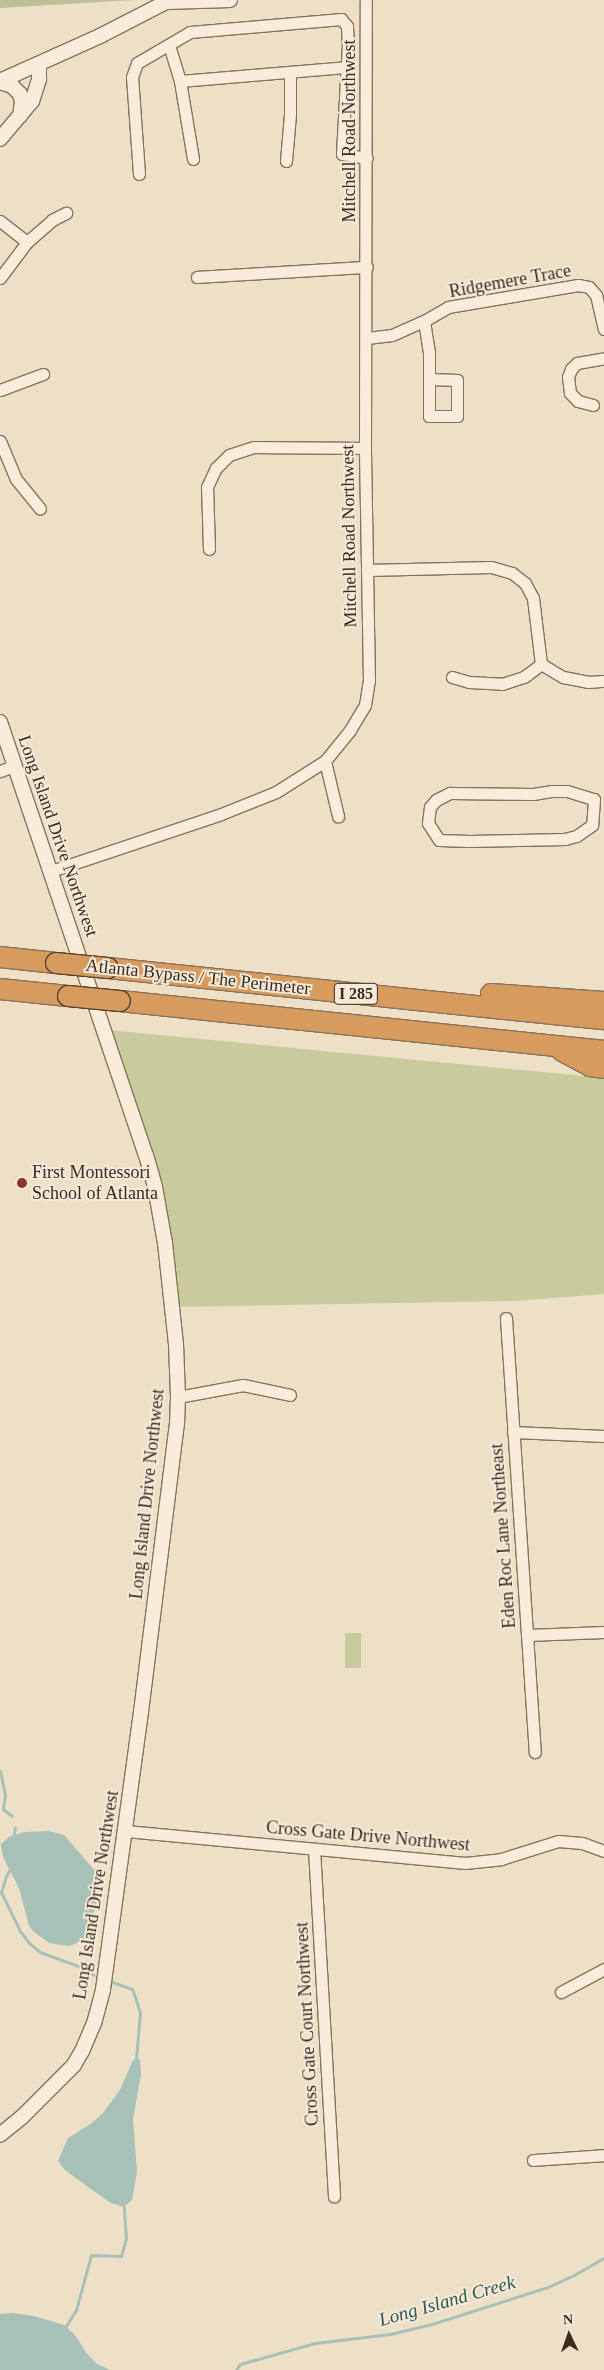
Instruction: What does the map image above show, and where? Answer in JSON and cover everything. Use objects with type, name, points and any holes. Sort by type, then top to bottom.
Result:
[{"type":"highway","name":"Atlanta Bypass / The Perimeter","points":[[0,957],[604,1019]]},
{"type":"highway","points":[[231,981],[329,979],[552,1000],[604,1002]]},
{"type":"highway","name":"Atlanta Bypass / The Perimeter","points":[[0,989],[604,1051]]},
{"type":"highway","points":[[551,1046],[590,1066],[604,1068]]},
{"type":"street","points":[[0,82],[168,1],[230,0]]},
{"type":"street","name":"Mitchell Road Northwest","points":[[51,871],[258,800],[276,792],[325,761],[361,716],[368,693],[365,448],[367,338],[366,0]]},
{"type":"street","points":[[139,174],[132,76],[137,63],[190,32],[341,19],[347,26],[348,68],[342,154],[367,158]]},
{"type":"street","points":[[169,44],[180,81],[192,159]]},
{"type":"street","points":[[0,139],[20,117],[35,94],[39,77],[39,64]]},
{"type":"street","points":[[180,81],[348,68]]},
{"type":"street","points":[[286,161],[290,114],[290,73]]},
{"type":"street","points":[[0,82],[12,86],[20,94],[22,102],[20,117]]},
{"type":"street","points":[[0,278],[27,242],[52,220],[66,213]]},
{"type":"street","points":[[0,221],[27,242]]},
{"type":"street","points":[[197,277],[367,267]]},
{"type":"street","name":"Ridgemere Trace","points":[[367,338],[392,334],[424,321],[448,307],[578,286],[590,288],[596,295],[604,329]]},
{"type":"street","points":[[424,321],[430,352],[430,379]]},
{"type":"street","points":[[594,405],[578,401],[570,393],[568,377],[570,369],[577,364],[604,358]]},
{"type":"street","points":[[0,390],[44,374]]},
{"type":"street","points":[[0,441],[16,479],[40,508]]},
{"type":"street","points":[[209,549],[207,487],[216,468],[229,455],[254,447],[365,448]]},
{"type":"street","points":[[367,570],[491,567],[512,573],[525,583],[533,598],[541,664]]},
{"type":"street","points":[[452,677],[469,682],[502,684],[524,678],[541,664]]},
{"type":"street","points":[[541,664],[563,677],[588,682],[604,681]]},
{"type":"street","name":"Long Island Drive Northwest","points":[[0,722],[146,1155],[155,1187],[165,1243],[176,1344],[178,1397],[169,1492],[126,1831],[103,1990],[94,2023],[82,2051],[64,2077],[0,2135]]},
{"type":"street","points":[[325,761],[338,816]]},
{"type":"street","points":[[0,771],[14,766]]},
{"type":"street","points":[[567,791],[600,796],[592,825],[576,836],[565,839],[439,840],[428,823],[430,807],[436,800],[450,793],[533,794],[567,791]]},
{"type":"street","name":"Eden Roc Lane Northeast","points":[[506,1318],[534,1752]]},
{"type":"street","points":[[178,1397],[244,1385],[290,1395]]},
{"type":"street","points":[[513,1432],[604,1436]]},
{"type":"street","points":[[527,1635],[604,1632]]},
{"type":"street","name":"Cross Gate Drive Northwest","points":[[126,1831],[465,1863],[501,1859],[558,1841],[582,1843],[604,1851]]},
{"type":"street","name":"Cross Gate Court Northwest","points":[[314,1849],[334,2196]]},
{"type":"street","points":[[561,1992],[604,1969]]},
{"type":"street","points":[[533,2160],[604,2155]]},
{"type":"green space","points":[[0,0],[134,0],[0,8]]},
{"type":"green space","points":[[108,1030],[604,1078],[604,1294],[516,1301],[174,1307],[160,1174]]},
{"type":"green space","points":[[345,1633],[361,1633],[361,1668],[345,1668]]},
{"type":"water","points":[[49,1831],[64,1835],[97,1873],[100,1890],[85,1938],[68,1946],[49,1943],[29,1926],[19,1888],[3,1857],[1,1844],[9,1837],[24,1832]]},
{"type":"water","points":[[140,2059],[141,2075],[133,2119],[137,2172],[132,2200],[124,2207],[111,2203],[88,2187],[65,2170],[58,2161],[68,2138],[92,2123],[103,2113],[120,2090],[133,2060]]},
{"type":"water","points":[[13,2313],[34,2316],[64,2325],[75,2335],[87,2354],[97,2364],[110,2370],[0,2370],[0,2314]]},
{"type":"waterway","points":[[0,1771],[5,1795],[3,1809],[12,1816]]},
{"type":"waterway","points":[[13,1839],[15,1827]]},
{"type":"waterway","points":[[11,1867],[1,1892],[20,1931],[29,1943],[40,1952],[81,1967],[94,1975]]},
{"type":"waterway","points":[[112,1982],[132,1989],[137,2003],[140,2013],[136,2059]]},
{"type":"waterway","points":[[66,2326],[76,2310],[91,2255],[121,2256],[126,2239],[124,2207]]},
{"type":"waterway","name":"Long Island Creek","points":[[236,2370],[240,2364],[315,2343],[390,2334],[432,2324],[548,2287],[604,2258]]},
{"type":"place","name":"First Montessori School of Atlanta","points":[[22,1183]]}]
